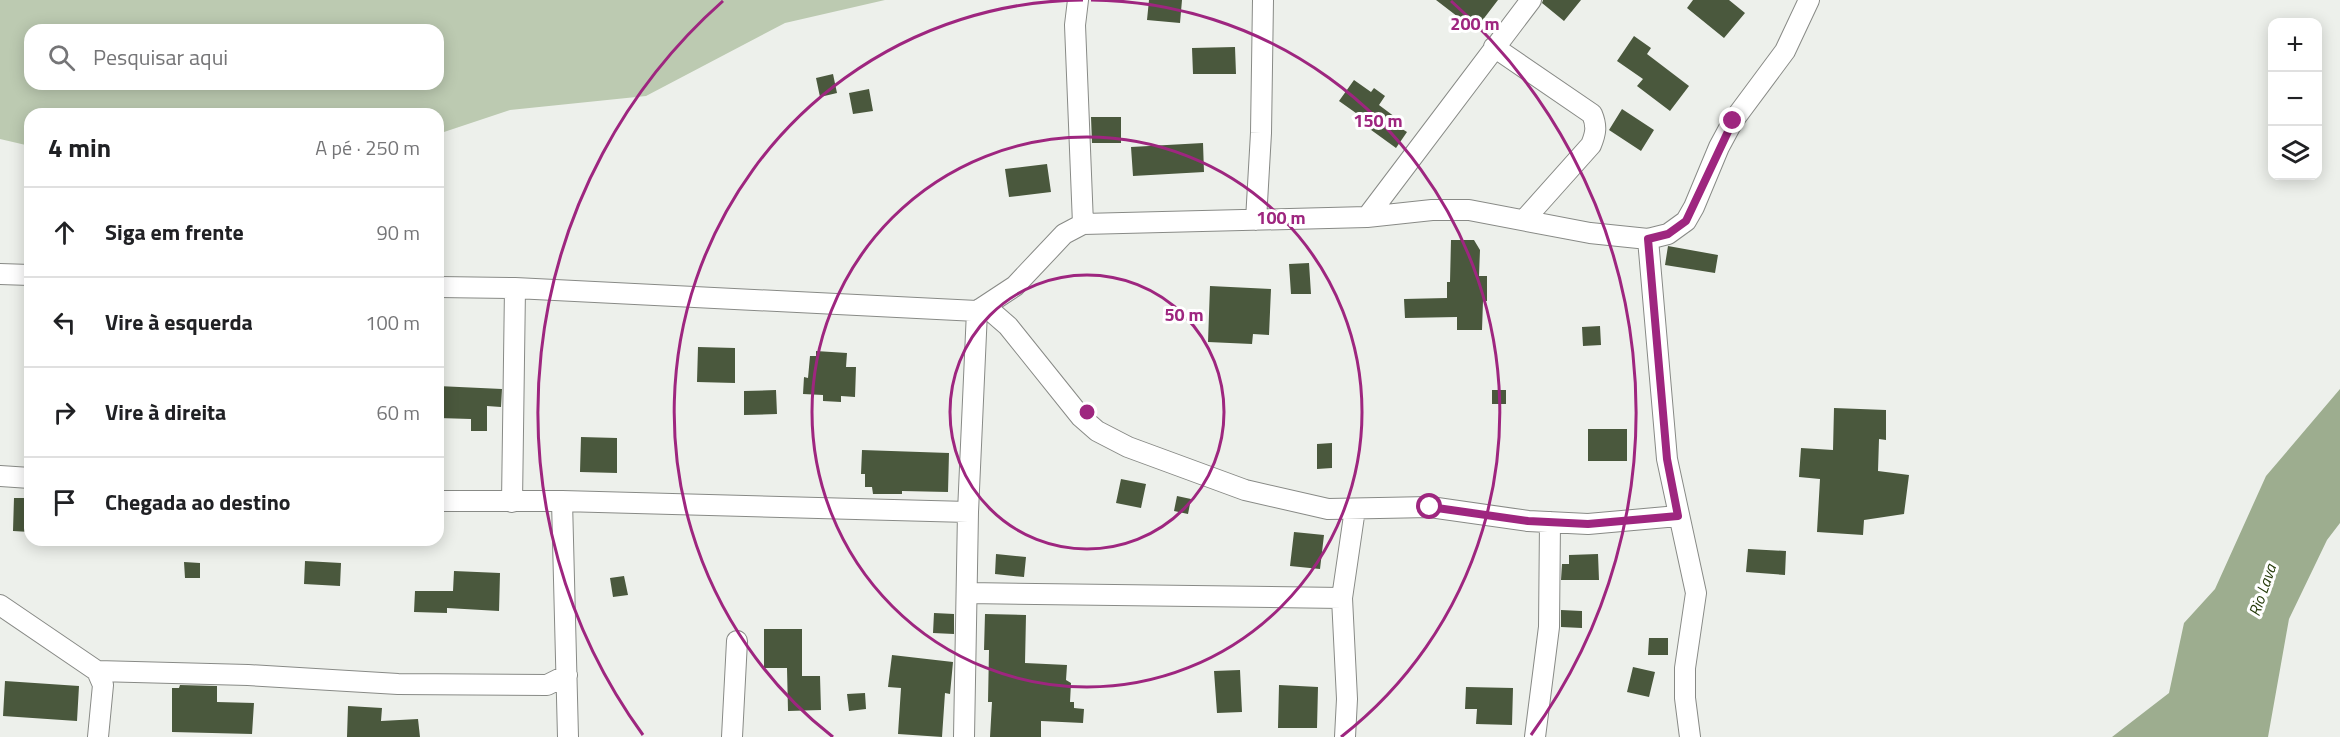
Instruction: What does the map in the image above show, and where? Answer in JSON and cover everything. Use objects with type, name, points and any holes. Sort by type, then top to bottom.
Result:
[{"type":"street","points":[[1078,0],[1076,26],[1083,224]]},
{"type":"street","points":[[1256,220],[1261,133],[1263,0]]},
{"type":"street","points":[[1367,218],[1531,0]]},
{"type":"street","points":[[981,309],[1015,286],[1064,234],[1083,224],[1367,218],[1432,210],[1469,210],[1590,233],[1648,239],[1668,234],[1686,221],[1733,121],[1785,51],[1809,0]]},
{"type":"street","points":[[1494,47],[1592,114],[1596,124],[1596,135],[1591,145],[1524,220]]},
{"type":"street","points":[[1648,239],[1667,459],[1695,593],[1685,668],[1685,699],[1690,737]]},
{"type":"street","points":[[0,273],[24,275]]},
{"type":"street","points":[[444,287],[516,288],[981,309],[1008,326],[1081,417],[1097,431],[1128,447],[1245,490],[1328,509],[1430,507],[1474,515],[1588,524],[1678,516]]},
{"type":"street","points":[[512,502],[516,288]]},
{"type":"street","points":[[964,737],[968,512],[981,309]]},
{"type":"street","points":[[0,476],[24,478]]},
{"type":"street","points":[[444,501],[562,501],[968,512]]},
{"type":"street","points":[[562,501],[568,737]]},
{"type":"street","points":[[1345,737],[1347,699],[1342,598],[1355,509]]},
{"type":"street","points":[[1535,737],[1549,627],[1550,522]]},
{"type":"street","points":[[967,593],[1342,598]]},
{"type":"street","points":[[0,604],[97,670],[248,675],[398,684],[547,685],[567,675]]},
{"type":"street","points":[[732,737],[737,641]]},
{"type":"street","points":[[97,670],[103,685],[98,737]]},
{"type":"shaded area","points":[[0,0],[885,0],[785,23],[646,96],[510,110],[444,132],[444,108],[24,108],[24,145],[0,139]]},
{"type":"water","name":"Rio Lava","points":[[2340,389],[2340,523],[2327,540],[2289,619],[2268,737],[2112,737],[2169,693],[2184,623],[2215,589],[2266,476]]},
{"type":"building","points":[[1149,0],[1182,0],[1180,23],[1147,20]]},
{"type":"building","points":[[1436,0],[1498,0],[1475,30]]},
{"type":"building","points":[[1543,0],[1581,0],[1564,21],[1542,3]]},
{"type":"building","points":[[1693,0],[1729,0],[1745,13],[1724,38],[1687,8]]},
{"type":"building","points":[[1634,36],[1651,48],[1647,54],[1689,86],[1670,111],[1637,86],[1643,79],[1617,61]]},
{"type":"building","points":[[1235,47],[1236,74],[1193,74],[1192,48]]},
{"type":"building","points":[[833,74],[837,93],[820,97],[816,78]]},
{"type":"building","points":[[1354,80],[1371,92],[1374,88],[1385,96],[1379,105],[1395,117],[1391,122],[1407,132],[1396,148],[1367,127],[1370,123],[1339,101]]},
{"type":"building","points":[[869,89],[873,111],[853,114],[849,93]]},
{"type":"building","points":[[1622,109],[1654,130],[1641,151],[1609,130]]},
{"type":"building","points":[[1091,117],[1121,117],[1121,143],[1092,143]]},
{"type":"building","points":[[1203,143],[1204,172],[1133,176],[1131,147]]},
{"type":"building","points":[[1047,164],[1051,192],[1009,197],[1005,169]]},
{"type":"building","points":[[1451,240],[1474,240],[1480,250],[1479,276],[1487,276],[1487,301],[1483,301],[1482,330],[1457,330],[1457,317],[1405,318],[1404,299],[1447,298],[1447,282],[1450,282]]},
{"type":"building","points":[[1668,246],[1718,255],[1715,273],[1665,265]]},
{"type":"building","points":[[1309,263],[1311,294],[1291,294],[1289,264]]},
{"type":"building","points":[[1210,286],[1271,289],[1269,335],[1253,334],[1252,344],[1208,342]]},
{"type":"building","points":[[1600,326],[1601,345],[1583,346],[1582,327]]},
{"type":"building","points":[[698,347],[735,348],[735,383],[697,382]]},
{"type":"building","points":[[816,351],[847,353],[846,367],[856,367],[855,397],[841,396],[841,402],[823,401],[823,395],[803,394],[804,377],[808,378],[810,356],[816,356]]},
{"type":"building","points":[[444,386],[502,389],[501,407],[487,406],[487,431],[471,431],[471,419],[444,418]]},
{"type":"building","points":[[776,390],[777,414],[744,415],[744,391]]},
{"type":"building","points":[[1492,390],[1506,390],[1506,404],[1492,404]]},
{"type":"building","points":[[1834,408],[1886,410],[1886,440],[1879,439],[1878,471],[1909,475],[1904,514],[1864,520],[1863,535],[1817,532],[1820,479],[1799,477],[1801,448],[1833,450]]},
{"type":"building","points":[[1588,429],[1627,429],[1627,461],[1588,461]]},
{"type":"building","points":[[581,437],[617,438],[617,473],[580,472]]},
{"type":"building","points":[[1332,443],[1332,468],[1317,469],[1317,444]]},
{"type":"building","points":[[862,450],[949,453],[948,492],[902,491],[902,494],[873,494],[872,487],[865,487],[865,474],[861,474]]},
{"type":"building","points":[[1121,479],[1146,484],[1141,508],[1116,503]]},
{"type":"building","points":[[1177,496],[1191,499],[1188,514],[1174,511]]},
{"type":"building","points":[[14,498],[24,498],[24,532],[13,531]]},
{"type":"building","points":[[1294,532],[1324,535],[1320,569],[1290,566]]},
{"type":"building","points":[[1748,549],[1786,551],[1785,575],[1746,572]]},
{"type":"building","points":[[996,554],[1026,557],[1024,577],[995,574]]},
{"type":"building","points":[[1598,554],[1599,580],[1561,580],[1562,564],[1569,564],[1569,555]]},
{"type":"building","points":[[305,561],[341,563],[340,586],[304,584]]},
{"type":"building","points":[[184,562],[200,563],[200,578],[185,578]]},
{"type":"building","points":[[454,571],[500,573],[499,611],[447,608],[447,613],[414,612],[415,591],[453,591]]},
{"type":"building","points":[[624,576],[628,595],[613,597],[610,578]]},
{"type":"building","points":[[1561,610],[1582,611],[1582,628],[1561,627]]},
{"type":"building","points":[[934,613],[954,614],[954,634],[933,633]]},
{"type":"building","points":[[985,614],[1026,615],[1025,663],[1067,665],[1066,680],[1071,683],[1070,702],[1074,702],[1074,708],[1084,709],[1083,723],[1041,721],[1041,737],[990,737],[992,702],[988,702],[989,650],[984,650]]},
{"type":"building","points":[[764,629],[802,629],[802,676],[820,676],[821,710],[788,711],[787,668],[764,668]]},
{"type":"building","points":[[1649,638],[1668,638],[1668,655],[1648,655]]},
{"type":"building","points":[[892,655],[953,662],[950,694],[945,693],[942,737],[898,734],[901,688],[888,687]]},
{"type":"building","points":[[1633,667],[1655,672],[1649,697],[1627,692]]},
{"type":"building","points":[[1240,670],[1242,712],[1217,713],[1214,671]]},
{"type":"building","points":[[5,681],[79,686],[77,721],[3,716]]},
{"type":"building","points":[[180,685],[217,686],[217,702],[254,703],[252,734],[172,732],[172,688],[179,688]]},
{"type":"building","points":[[1279,685],[1318,687],[1317,728],[1278,728]]},
{"type":"building","points":[[1466,687],[1513,688],[1512,725],[1476,724],[1477,709],[1465,709]]},
{"type":"building","points":[[865,693],[866,709],[849,711],[847,694]]},
{"type":"building","points":[[348,706],[382,708],[381,721],[418,719],[420,737],[347,737]]},
{"type":"route","points":[[1430,507],[1528,521],[1588,524],[1678,516],[1667,459],[1665,414],[1648,239],[1668,234],[1686,221],[1733,121]]}]
